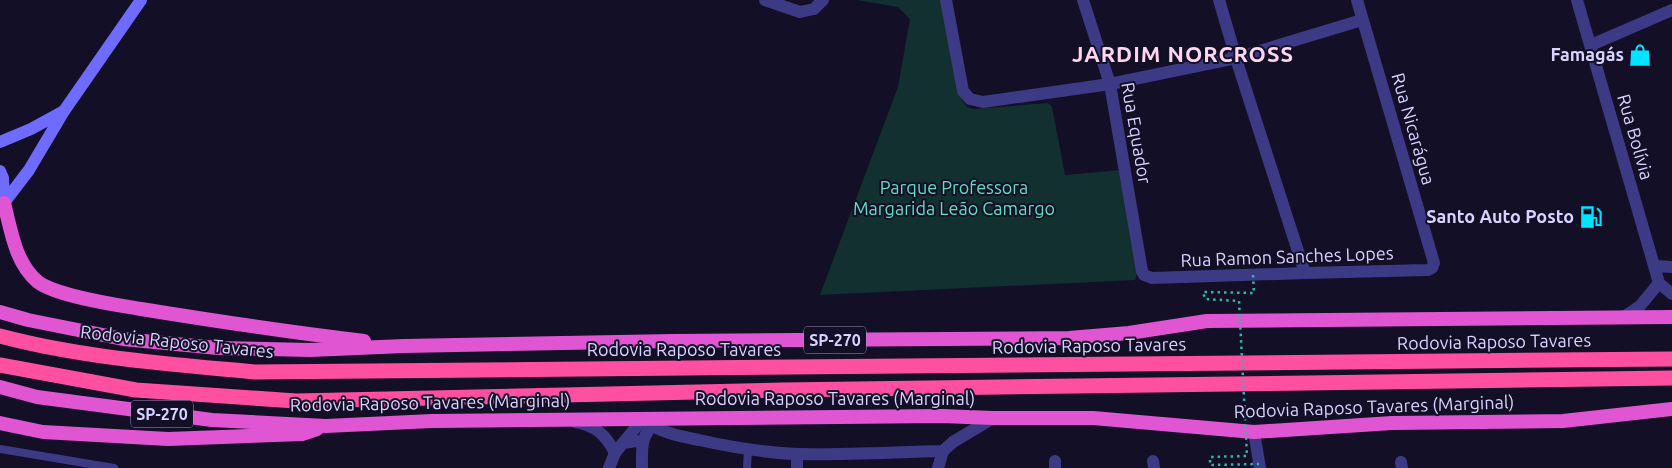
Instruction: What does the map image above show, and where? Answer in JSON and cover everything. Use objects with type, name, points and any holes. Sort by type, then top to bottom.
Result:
[{"type":"highway","points":[[2,205],[24,268],[47,288],[108,303],[249,327],[404,346]]},
{"type":"highway","name":"SP-270","points":[[0,312],[28,320],[123,339],[218,348],[310,350],[404,346],[682,341],[1069,338],[1130,333],[1207,321],[1672,316]]},
{"type":"highway","name":"Rodovia Raposo Tavares","points":[[0,336],[30,344],[135,360],[255,372],[1672,359]]},
{"type":"highway","name":"SP-270","points":[[0,364],[136,390],[296,400],[782,390],[1672,378]]},
{"type":"highway","name":"Rodovia Raposo Tavares (Marginal)","points":[[0,388],[37,397],[212,420],[326,426],[432,421],[567,420],[651,422],[942,416],[1093,418],[1254,432],[1392,423],[1563,421],[1672,409]]},
{"type":"highway","points":[[0,423],[43,432],[168,440],[302,434],[326,426]]},
{"type":"main road","points":[[2,205],[29,170],[64,111],[141,0]]},
{"type":"main road","points":[[0,142],[31,129],[64,111]]},
{"type":"main road","points":[[0,171],[3,178],[2,205]]},
{"type":"street","points":[[765,0],[800,12],[814,9],[823,0]]},
{"type":"street","points":[[946,0],[963,91],[970,99],[982,102],[1110,84],[1236,58],[1362,20]]},
{"type":"street","name":"Rua Equador","points":[[1083,0],[1110,84],[1144,275]]},
{"type":"street","points":[[1219,0],[1305,272]]},
{"type":"street","name":"Rua Nicarágua","points":[[1357,0],[1434,263],[1432,268]]},
{"type":"street","name":"Rua Bolívia","points":[[1577,0],[1659,283]]},
{"type":"street","points":[[1590,45],[1672,10]]},
{"type":"street","points":[[1655,266],[1672,267]]},
{"type":"street","name":"Rua Ramon Sanches Lopes","points":[[1144,275],[1152,278],[1305,272],[1428,270],[1432,268]]},
{"type":"street","points":[[1624,317],[1640,306],[1659,283],[1672,294]]},
{"type":"street","points":[[938,468],[943,451],[953,442],[992,418]]},
{"type":"street","points":[[567,420],[585,424],[596,429],[604,435],[615,453]]},
{"type":"street","points":[[609,468],[615,453],[623,443],[651,422]]},
{"type":"street","points":[[642,468],[643,437],[651,422]]},
{"type":"street","points":[[651,422],[670,434],[728,447],[797,454],[943,451]]},
{"type":"street","points":[[1254,432],[1260,466]]},
{"type":"street","points":[[623,443],[636,441],[642,443]]},
{"type":"street","points":[[797,454],[797,468]]},
{"type":"lane","points":[[0,449],[114,468]]},
{"type":"lane","points":[[747,468],[748,449]]},
{"type":"path","points":[[1253,275],[1254,293],[1203,292],[1205,299],[1239,301],[1248,456],[1210,457],[1210,465],[1260,466]]},
{"type":"green space","name":"Parque Professora Margarida Leão Camargo","points":[[857,0],[942,0],[962,100],[967,107],[974,109],[1048,103],[1052,107],[1065,175],[1120,170],[1139,269],[1135,280],[820,295],[898,87],[910,19],[898,7]]},
{"type":"place","name":"Famagás","points":[[1640,55]]},
{"type":"place","name":"Santo Auto Posto","points":[[1591,217]]},
{"type":"district","name":"JARDIM NORCROSS","points":[[1183,54]]}]
